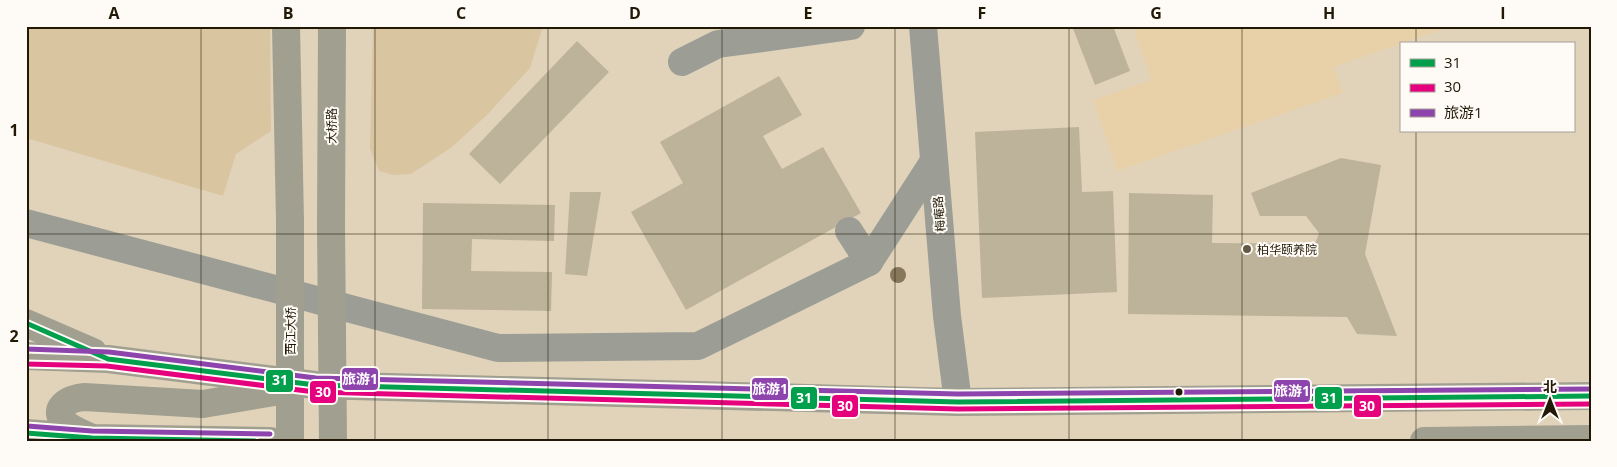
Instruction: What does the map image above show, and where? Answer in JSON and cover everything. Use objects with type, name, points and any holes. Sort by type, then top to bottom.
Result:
[{"type":"main road","name":"西江大桥","points":[[286,26],[290,221],[290,441]]},
{"type":"main road","name":"大桥路","points":[[332,26],[332,441]]},
{"type":"main road","points":[[26,323],[108,359]]},
{"type":"main road","points":[[26,356],[108,359],[315,385],[958,402],[1591,396]]},
{"type":"main road","points":[[92,438],[66,424],[61,415],[63,405],[70,398],[84,397],[203,404],[315,385]]},
{"type":"main road","points":[[26,433],[92,438],[270,441]]},
{"type":"main road","points":[[1424,441],[1591,439]]},
{"type":"street","points":[[682,62],[718,44],[851,26]]},
{"type":"street","name":"梅庵路","points":[[923,26],[947,316],[958,402]]},
{"type":"street","points":[[26,223],[498,348],[698,346],[869,262],[934,162]]},
{"type":"street","points":[[849,231],[869,262]]},
{"type":"shaded area","points":[[26,26],[270,26],[271,131],[236,154],[223,196],[26,138]]},
{"type":"shaded area","points":[[373,26],[543,26],[530,68],[487,115],[452,147],[411,174],[393,175],[379,171],[370,149]]},
{"type":"shaded area","points":[[1133,26],[1452,26],[1406,42],[1400,42],[1400,44],[1334,67],[1343,93],[1117,171],[1093,100],[1151,80]]},
{"type":"building","points":[[1072,26],[1113,26],[1130,71],[1095,85]]},
{"type":"building","points":[[577,41],[609,72],[500,184],[469,154]]},
{"type":"building","points":[[779,76],[802,115],[763,136],[782,169],[823,147],[861,213],[686,310],[631,212],[683,183],[660,142]]},
{"type":"building","points":[[1079,127],[1082,192],[1113,191],[1117,292],[982,298],[975,132]]},
{"type":"building","name":"柏华颐养院","points":[[1341,158],[1381,165],[1365,254],[1397,336],[1357,334],[1347,317],[1128,314],[1129,193],[1213,195],[1212,243],[1315,244],[1319,233],[1306,216],[1260,216],[1251,193]]},
{"type":"building","points":[[570,192],[601,192],[587,276],[565,274]]},
{"type":"building","points":[[423,203],[555,205],[554,241],[472,239],[471,271],[552,272],[551,311],[422,309]]},
{"type":"transit line","name":"31","points":[[26,323],[108,359],[315,385],[958,402],[1591,396]]},
{"type":"transit line","name":"旅游1","points":[[26,349],[109,352],[316,378],[958,394],[1591,389]]},
{"type":"transit line","name":"30","points":[[26,364],[107,366],[315,392],[958,409],[1591,404]]},
{"type":"transit line","name":"旅游1","points":[[27,426],[92,431],[270,434]]},
{"type":"transit line","name":"31","points":[[26,433],[92,438],[255,441]]},
{"type":"place","name":"柏华颐养院","points":[[1247,249]]}]
